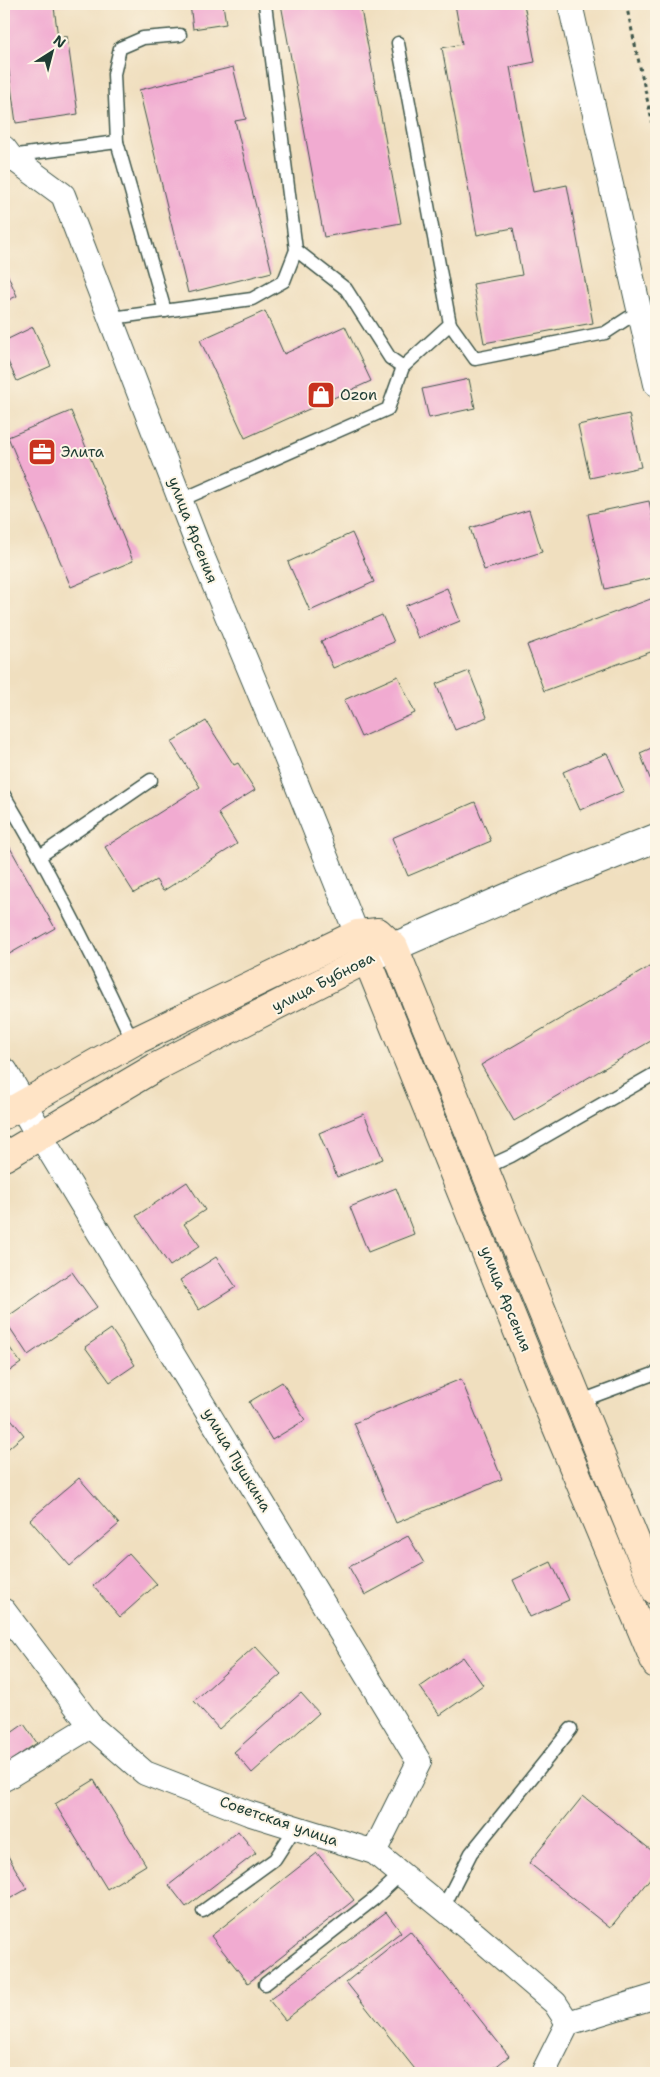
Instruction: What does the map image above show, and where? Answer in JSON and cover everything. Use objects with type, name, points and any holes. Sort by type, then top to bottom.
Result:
[{"type":"main road","points":[[357,934],[378,932],[394,947]]},
{"type":"main road","name":"улица Бубнова","points":[[13,1110],[133,1042],[357,934]]},
{"type":"main road","name":"улица Арсения","points":[[394,947],[656,1591]]},
{"type":"main road","name":"улица Бубнова","points":[[4,1157],[156,1067],[367,959]]},
{"type":"main road","name":"улица Арсения","points":[[367,959],[550,1411],[656,1664]]},
{"type":"street","points":[[570,4],[656,384]]},
{"type":"street","name":"улица Арсения","points":[[7,152],[64,196],[181,500],[367,959]]},
{"type":"street","name":"улица Бубнова","points":[[367,959],[529,888],[656,838]]},
{"type":"street","name":"улица Пушкина","points":[[4,1072],[13,1110],[40,1135],[419,1762],[374,1852]]},
{"type":"street","name":"Советская улица","points":[[4,1611],[91,1726],[145,1772],[248,1813],[374,1852],[554,2003],[568,2023]]},
{"type":"street","points":[[4,1779],[91,1726]]},
{"type":"street","points":[[544,2073],[568,2023],[656,1996]]},
{"type":"lane","points":[[112,318],[252,299],[284,281],[296,250],[265,4]]},
{"type":"lane","points":[[165,311],[117,142],[114,74],[120,48],[143,38],[180,36]]},
{"type":"lane","points":[[398,42],[450,324],[475,359],[605,333],[628,318],[640,316]]},
{"type":"lane","points":[[7,152],[117,142]]},
{"type":"lane","points":[[296,250],[346,289],[390,358],[403,367]]},
{"type":"lane","points":[[181,500],[388,409],[403,367],[450,324]]},
{"type":"lane","points":[[40,856],[150,780]]},
{"type":"lane","points":[[4,796],[40,856],[110,991],[133,1042]]},
{"type":"lane","points":[[484,1168],[511,1156],[656,1073]]},
{"type":"lane","points":[[578,1402],[656,1373]]},
{"type":"lane","points":[[443,1908],[472,1853],[571,1729]]},
{"type":"lane","points":[[203,1911],[275,1858],[296,1828]]},
{"type":"lane","points":[[265,1984],[374,1899],[401,1874]]},
{"type":"path","points":[[626,4],[656,139]]},
{"type":"building","points":[[4,4],[72,4],[54,7],[58,37],[67,36],[78,114],[16,123],[4,35]]},
{"type":"building","points":[[190,4],[223,4],[226,24],[193,29]]},
{"type":"building","points":[[281,4],[360,4],[401,223],[324,237]]},
{"type":"building","points":[[455,4],[524,4],[535,62],[510,67],[533,192],[567,185],[593,323],[484,343],[473,284],[522,275],[513,228],[477,235],[442,48],[462,44]]},
{"type":"building","points":[[233,67],[246,119],[235,121],[272,272],[188,293],[139,90]]},
{"type":"building","points":[[4,267],[17,296],[4,302]]},
{"type":"building","points":[[265,311],[284,354],[345,326],[371,381],[245,438],[200,340]]},
{"type":"building","points":[[33,327],[51,366],[17,381],[4,353],[4,341]]},
{"type":"building","points":[[469,379],[475,408],[429,418],[422,389]]},
{"type":"building","points":[[71,411],[133,561],[71,587],[8,437]]},
{"type":"building","points":[[629,414],[641,467],[590,478],[578,425]]},
{"type":"building","points":[[649,501],[656,533],[656,577],[605,589],[588,514]]},
{"type":"building","points":[[529,510],[542,552],[484,570],[470,528]]},
{"type":"building","points":[[352,533],[374,582],[310,611],[288,562]]},
{"type":"building","points":[[447,588],[460,621],[418,638],[405,606]]},
{"type":"building","points":[[656,597],[656,650],[544,691],[527,645]]},
{"type":"building","points":[[382,615],[394,642],[333,668],[321,641]]},
{"type":"building","points":[[469,671],[487,717],[455,730],[436,684]]},
{"type":"building","points":[[398,676],[415,713],[361,737],[344,700]]},
{"type":"building","points":[[206,721],[234,765],[238,763],[255,790],[218,813],[237,844],[163,891],[156,880],[134,893],[105,847],[200,787],[171,742]]},
{"type":"building","points":[[656,746],[656,784],[653,786],[640,753]]},
{"type":"building","points":[[607,753],[624,791],[580,810],[563,772]]},
{"type":"building","points":[[475,802],[491,841],[408,876],[392,838]]},
{"type":"building","points":[[4,837],[55,928],[4,957]]},
{"type":"building","points":[[656,963],[656,1038],[514,1121],[481,1065]]},
{"type":"building","points":[[364,1114],[383,1159],[337,1177],[319,1133]]},
{"type":"building","points":[[187,1182],[205,1210],[184,1224],[200,1246],[170,1266],[136,1216]]},
{"type":"building","points":[[396,1188],[414,1234],[368,1252],[350,1207]]},
{"type":"building","points":[[216,1257],[236,1287],[199,1310],[180,1280]]},
{"type":"building","points":[[72,1272],[97,1307],[28,1355],[4,1319]]},
{"type":"building","points":[[111,1329],[135,1365],[110,1382],[85,1347]]},
{"type":"building","points":[[4,1340],[21,1363],[4,1375]]},
{"type":"building","points":[[461,1379],[502,1479],[396,1523],[354,1423]]},
{"type":"building","points":[[282,1382],[305,1420],[272,1440],[249,1402]]},
{"type":"building","points":[[4,1410],[24,1435],[4,1452]]},
{"type":"building","points":[[79,1478],[119,1524],[70,1566],[30,1520]]},
{"type":"building","points":[[408,1536],[424,1563],[365,1595],[349,1567]]},
{"type":"building","points":[[129,1553],[157,1584],[120,1617],[93,1586]]},
{"type":"building","points":[[551,1562],[569,1600],[530,1617],[513,1580]]},
{"type":"building","points":[[255,1646],[281,1674],[219,1729],[194,1701]]},
{"type":"building","points":[[463,1657],[483,1685],[440,1715],[420,1687]]},
{"type":"building","points":[[301,1693],[319,1713],[252,1773],[234,1752]]},
{"type":"building","points":[[24,1724],[37,1743],[7,1763],[4,1759],[4,1738]]},
{"type":"building","points":[[94,1780],[146,1865],[107,1889],[55,1804]]},
{"type":"building","points":[[583,1796],[656,1854],[656,1871],[610,1928],[529,1863]]},
{"type":"building","points":[[238,1831],[256,1853],[186,1907],[169,1885]]},
{"type":"building","points":[[4,1849],[27,1889],[4,1902]]},
{"type":"building","points":[[317,1853],[354,1900],[248,1983],[211,1936]]},
{"type":"building","points":[[386,1912],[401,1932],[285,2020],[269,2000]]},
{"type":"building","points":[[410,1931],[509,2056],[488,2073],[418,2073],[346,1982]]},
{"type":"place","name":"Ozon","points":[[321,395]]},
{"type":"place","name":"Элита","points":[[42,452]]}]
